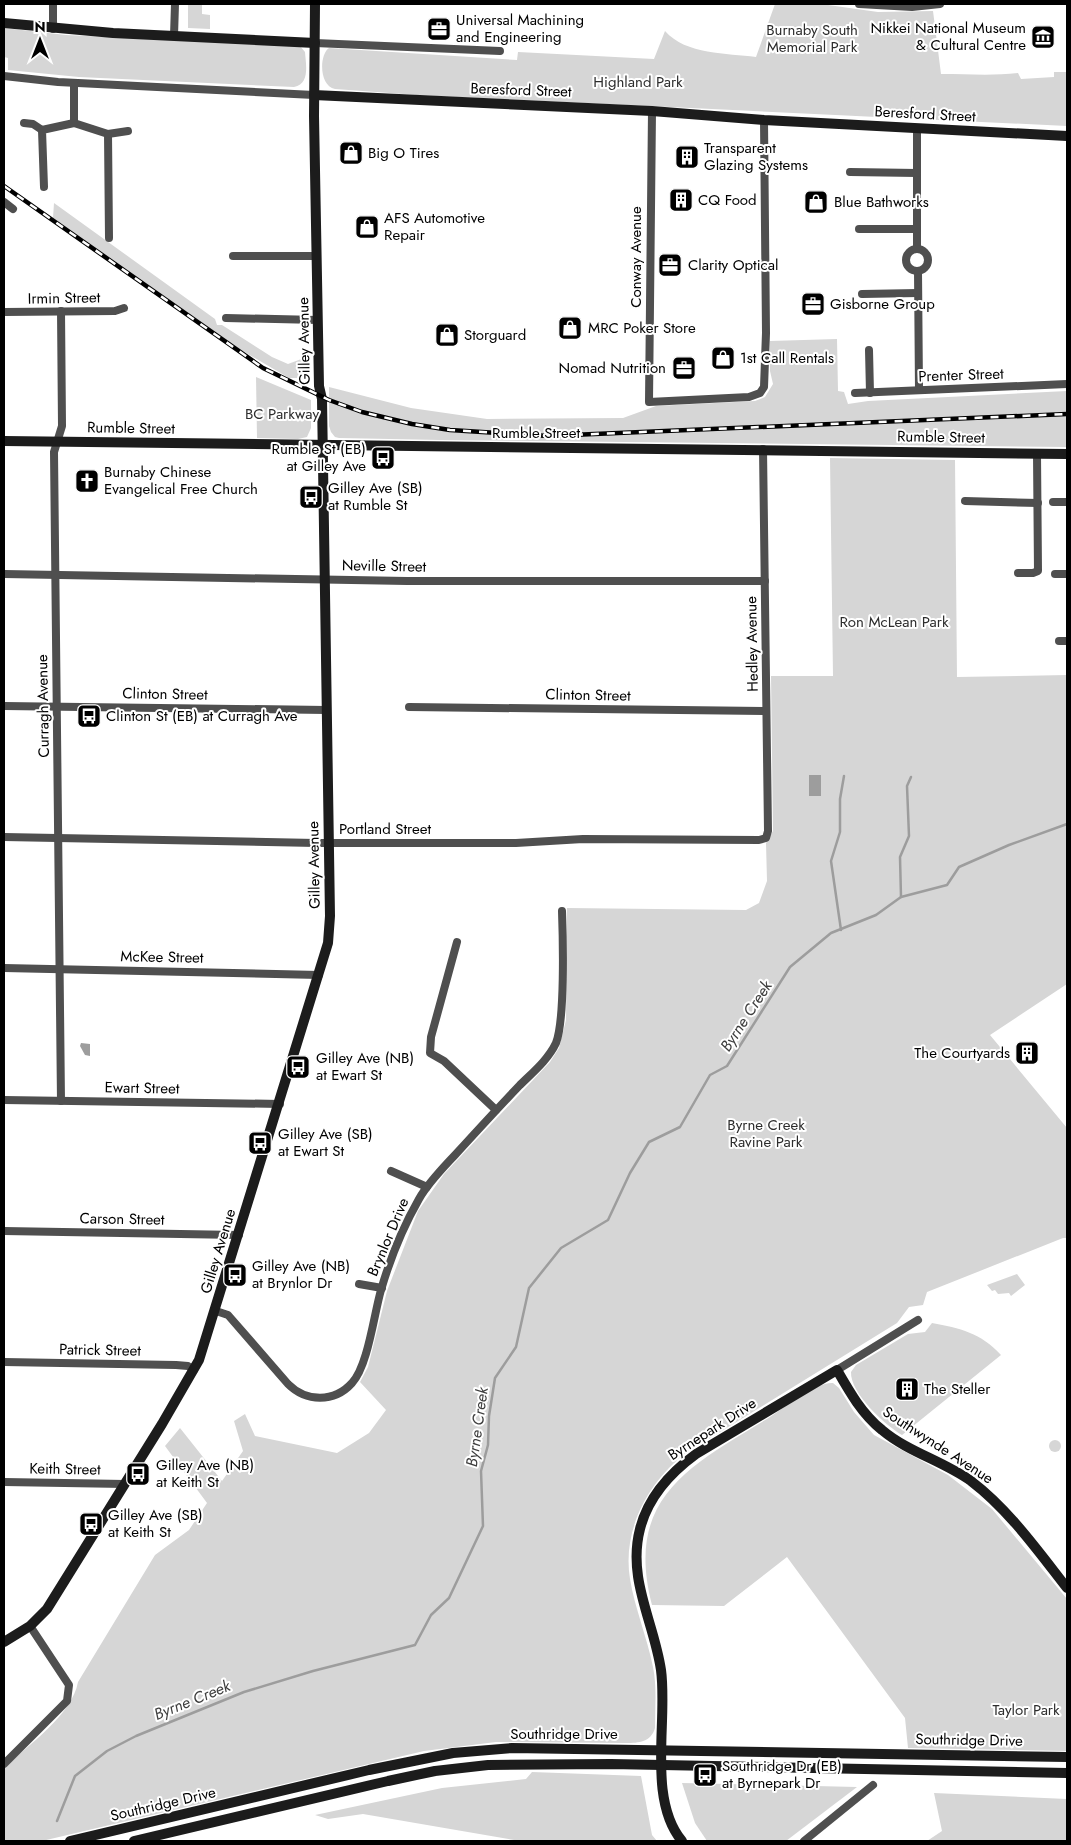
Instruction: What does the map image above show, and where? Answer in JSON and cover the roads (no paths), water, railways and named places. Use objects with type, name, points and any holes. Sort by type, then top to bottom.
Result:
[{"type":"street","points":[[52,29],[53,4]]},
{"type":"street","points":[[174,36],[175,4]]},
{"type":"street","name":"Gilley Avenue","points":[[4,1642],[30,1626],[47,1609],[194,1370],[216,1310],[280,1104],[319,975],[330,930],[314,95],[315,4]]},
{"type":"street","points":[[859,4],[904,7],[940,4]]},
{"type":"street","points":[[4,23],[52,29],[174,36],[500,51]]},
{"type":"street","name":"Beresford Street","points":[[4,76],[74,83],[652,111],[764,120],[1067,136]]},
{"type":"street","points":[[74,83],[74,123]]},
{"type":"street","name":"Conway Avenue","points":[[652,111],[649,402],[749,397],[760,393],[765,384],[764,120]]},
{"type":"street","points":[[24,123],[33,124],[42,130],[74,123],[108,134],[128,131]]},
{"type":"street","points":[[917,128],[918,249]]},
{"type":"street","points":[[42,130],[44,187]]},
{"type":"street","points":[[108,134],[109,238]]},
{"type":"street","points":[[850,172],[917,173]]},
{"type":"street","points":[[4,202],[13,209]]},
{"type":"street","points":[[859,228],[917,229]]},
{"type":"street","points":[[918,249],[926,254],[928,260],[926,266],[918,271],[911,269],[906,260],[911,251],[918,249]]},
{"type":"street","points":[[233,256],[317,256]]},
{"type":"street","points":[[918,271],[919,390]]},
{"type":"street","points":[[862,294],[918,293]]},
{"type":"street","name":"Irmin Street","points":[[4,312],[115,311],[124,308]]},
{"type":"street","name":"Curragh Avenue","points":[[60,1101],[54,452],[62,426],[61,311]]},
{"type":"street","points":[[226,318],[318,320]]},
{"type":"street","points":[[869,350],[870,393]]},
{"type":"street","name":"Prenter Street","points":[[855,394],[1067,384]]},
{"type":"street","name":"Rumble Street","points":[[4,441],[1067,454]]},
{"type":"street","name":"Hedley Avenue","points":[[763,449],[768,831],[766,838]]},
{"type":"street","points":[[1018,573],[1038,571],[1037,454]]},
{"type":"street","points":[[964,501],[1038,503]]},
{"type":"street","points":[[1053,502],[1067,502]]},
{"type":"street","name":"Neville Street","points":[[4,574],[324,579],[765,581]]},
{"type":"street","points":[[1054,574],[1067,574]]},
{"type":"street","name":"Clinton Street","points":[[4,706],[326,710]]},
{"type":"street","name":"Clinton Street","points":[[409,707],[766,711]]},
{"type":"street","name":"Portland Street","points":[[4,837],[329,843],[516,843],[583,839],[759,840],[766,838]]},
{"type":"street","name":"Brynlor Drive","points":[[216,1310],[228,1315],[293,1389],[304,1396],[326,1397],[346,1388],[360,1372],[382,1288],[409,1218],[427,1187],[546,1058],[558,1037],[562,911]]},
{"type":"street","points":[[457,942],[431,1037],[430,1053],[444,1061],[496,1110]]},
{"type":"street","name":"McKee Street","points":[[4,968],[319,975]]},
{"type":"street","name":"Ewart Street","points":[[4,1100],[280,1104]]},
{"type":"street","points":[[391,1171],[427,1187]]},
{"type":"street","name":"Carson Street","points":[[4,1231],[239,1235]]},
{"type":"street","points":[[359,1284],[382,1288]]},
{"type":"street","name":"Byrnepark Drive","points":[[682,1841],[669,1817],[664,1796],[661,1671],[640,1591],[636,1568],[638,1540],[648,1507],[667,1479],[686,1461],[918,1320]]},
{"type":"street","name":"Patrick Street","points":[[4,1362],[176,1365],[188,1366],[194,1370]]},
{"type":"street","name":"Southwynde Avenue","points":[[837,1370],[856,1401],[873,1422],[897,1440],[960,1473],[988,1495],[1033,1545],[1067,1588]]},
{"type":"street","name":"Keith Street","points":[[4,1482],[125,1484]]},
{"type":"street","points":[[4,1764],[55,1715],[69,1696],[69,1685],[30,1626]]},
{"type":"street","name":"Southridge Drive","points":[[70,1841],[369,1770],[453,1753],[522,1748],[1067,1757]]},
{"type":"street","name":"Southridge Drive","points":[[134,1841],[170,1837],[435,1771],[488,1765],[662,1765],[1067,1773]]},
{"type":"street","points":[[804,1841],[873,1785]]},
{"type":"waterway","points":[[841,930],[831,861],[840,832],[840,799],[844,776]]},
{"type":"waterway","points":[[901,897],[900,857],[909,836],[907,786],[911,777]]},
{"type":"waterway","name":"Byrne Creek","points":[[57,1821],[75,1776],[107,1751],[136,1736],[244,1692],[313,1671],[415,1645],[431,1615],[449,1598],[483,1526],[481,1471],[488,1445],[489,1416],[495,1378],[516,1347],[529,1288],[561,1248],[608,1220],[630,1173],[649,1142],[680,1127],[710,1075],[727,1066],[790,967],[831,933],[876,915],[901,897],[947,885],[959,867],[1009,845],[1067,824]]},
{"type":"railway","points":[[4,186],[263,368],[329,400],[362,412],[412,424],[450,430],[548,436],[1067,414]]},
{"type":"place","name":"Universal Machining and Engineering","points":[[439,29]]},
{"type":"place","name":"Nikkei National Museum & Cultural Centre","points":[[1043,37]]},
{"type":"place","name":"Big O Tires","points":[[351,153]]},
{"type":"place","name":"Transparent Glazing Systems","points":[[687,157]]},
{"type":"place","name":"CQ Food","points":[[681,200]]},
{"type":"place","name":"Blue Bathworks","points":[[816,202]]},
{"type":"place","name":"AFS Automotive Repair","points":[[367,227]]},
{"type":"place","name":"Clarity Optical","points":[[670,265]]},
{"type":"place","name":"Gisborne Group","points":[[813,304]]},
{"type":"place","name":"MRC Poker Store","points":[[570,328]]},
{"type":"place","name":"Storguard","points":[[447,335]]},
{"type":"place","name":"1st Call Rentals","points":[[723,358]]},
{"type":"place","name":"Nomad Nutrition","points":[[684,368]]},
{"type":"place","name":"Rumble St (EB) at Gilley Ave","points":[[383,458]]},
{"type":"place","name":"Burnaby Chinese Evangelical Free Church","points":[[87,481]]},
{"type":"place","name":"Gilley Ave (SB) at Rumble St","points":[[311,497]]},
{"type":"place","name":"Clinton St (EB) at Curragh Ave","points":[[89,716]]},
{"type":"place","name":"The Courtyards","points":[[1027,1053]]},
{"type":"place","name":"Gilley Ave (NB) at Ewart St","points":[[298,1067]]},
{"type":"place","name":"Gilley Ave (SB) at Ewart St","points":[[260,1143]]},
{"type":"place","name":"Gilley Ave (NB) at Brynlor Dr","points":[[235,1275]]},
{"type":"place","name":"The Steller","points":[[907,1389]]},
{"type":"place","name":"Gilley Ave (NB) at Keith St","points":[[138,1474]]},
{"type":"place","name":"Gilley Ave (SB) at Keith St","points":[[91,1524]]},
{"type":"place","name":"Southridge Dr (EB) at Byrnepark Dr","points":[[705,1775]]},
{"type":"park label","name":"Burnaby South Memorial Park","points":[[812,38]]},
{"type":"park label","name":"Highland Park","points":[[638,82]]},
{"type":"park label","name":"BC Parkway","points":[[282,414]]},
{"type":"park label","name":"Ron McLean Park","points":[[894,622]]},
{"type":"park label","name":"Byrne Creek Ravine Park","points":[[766,1134]]},
{"type":"park label","name":"Taylor Park","points":[[1026,1710]]}]
